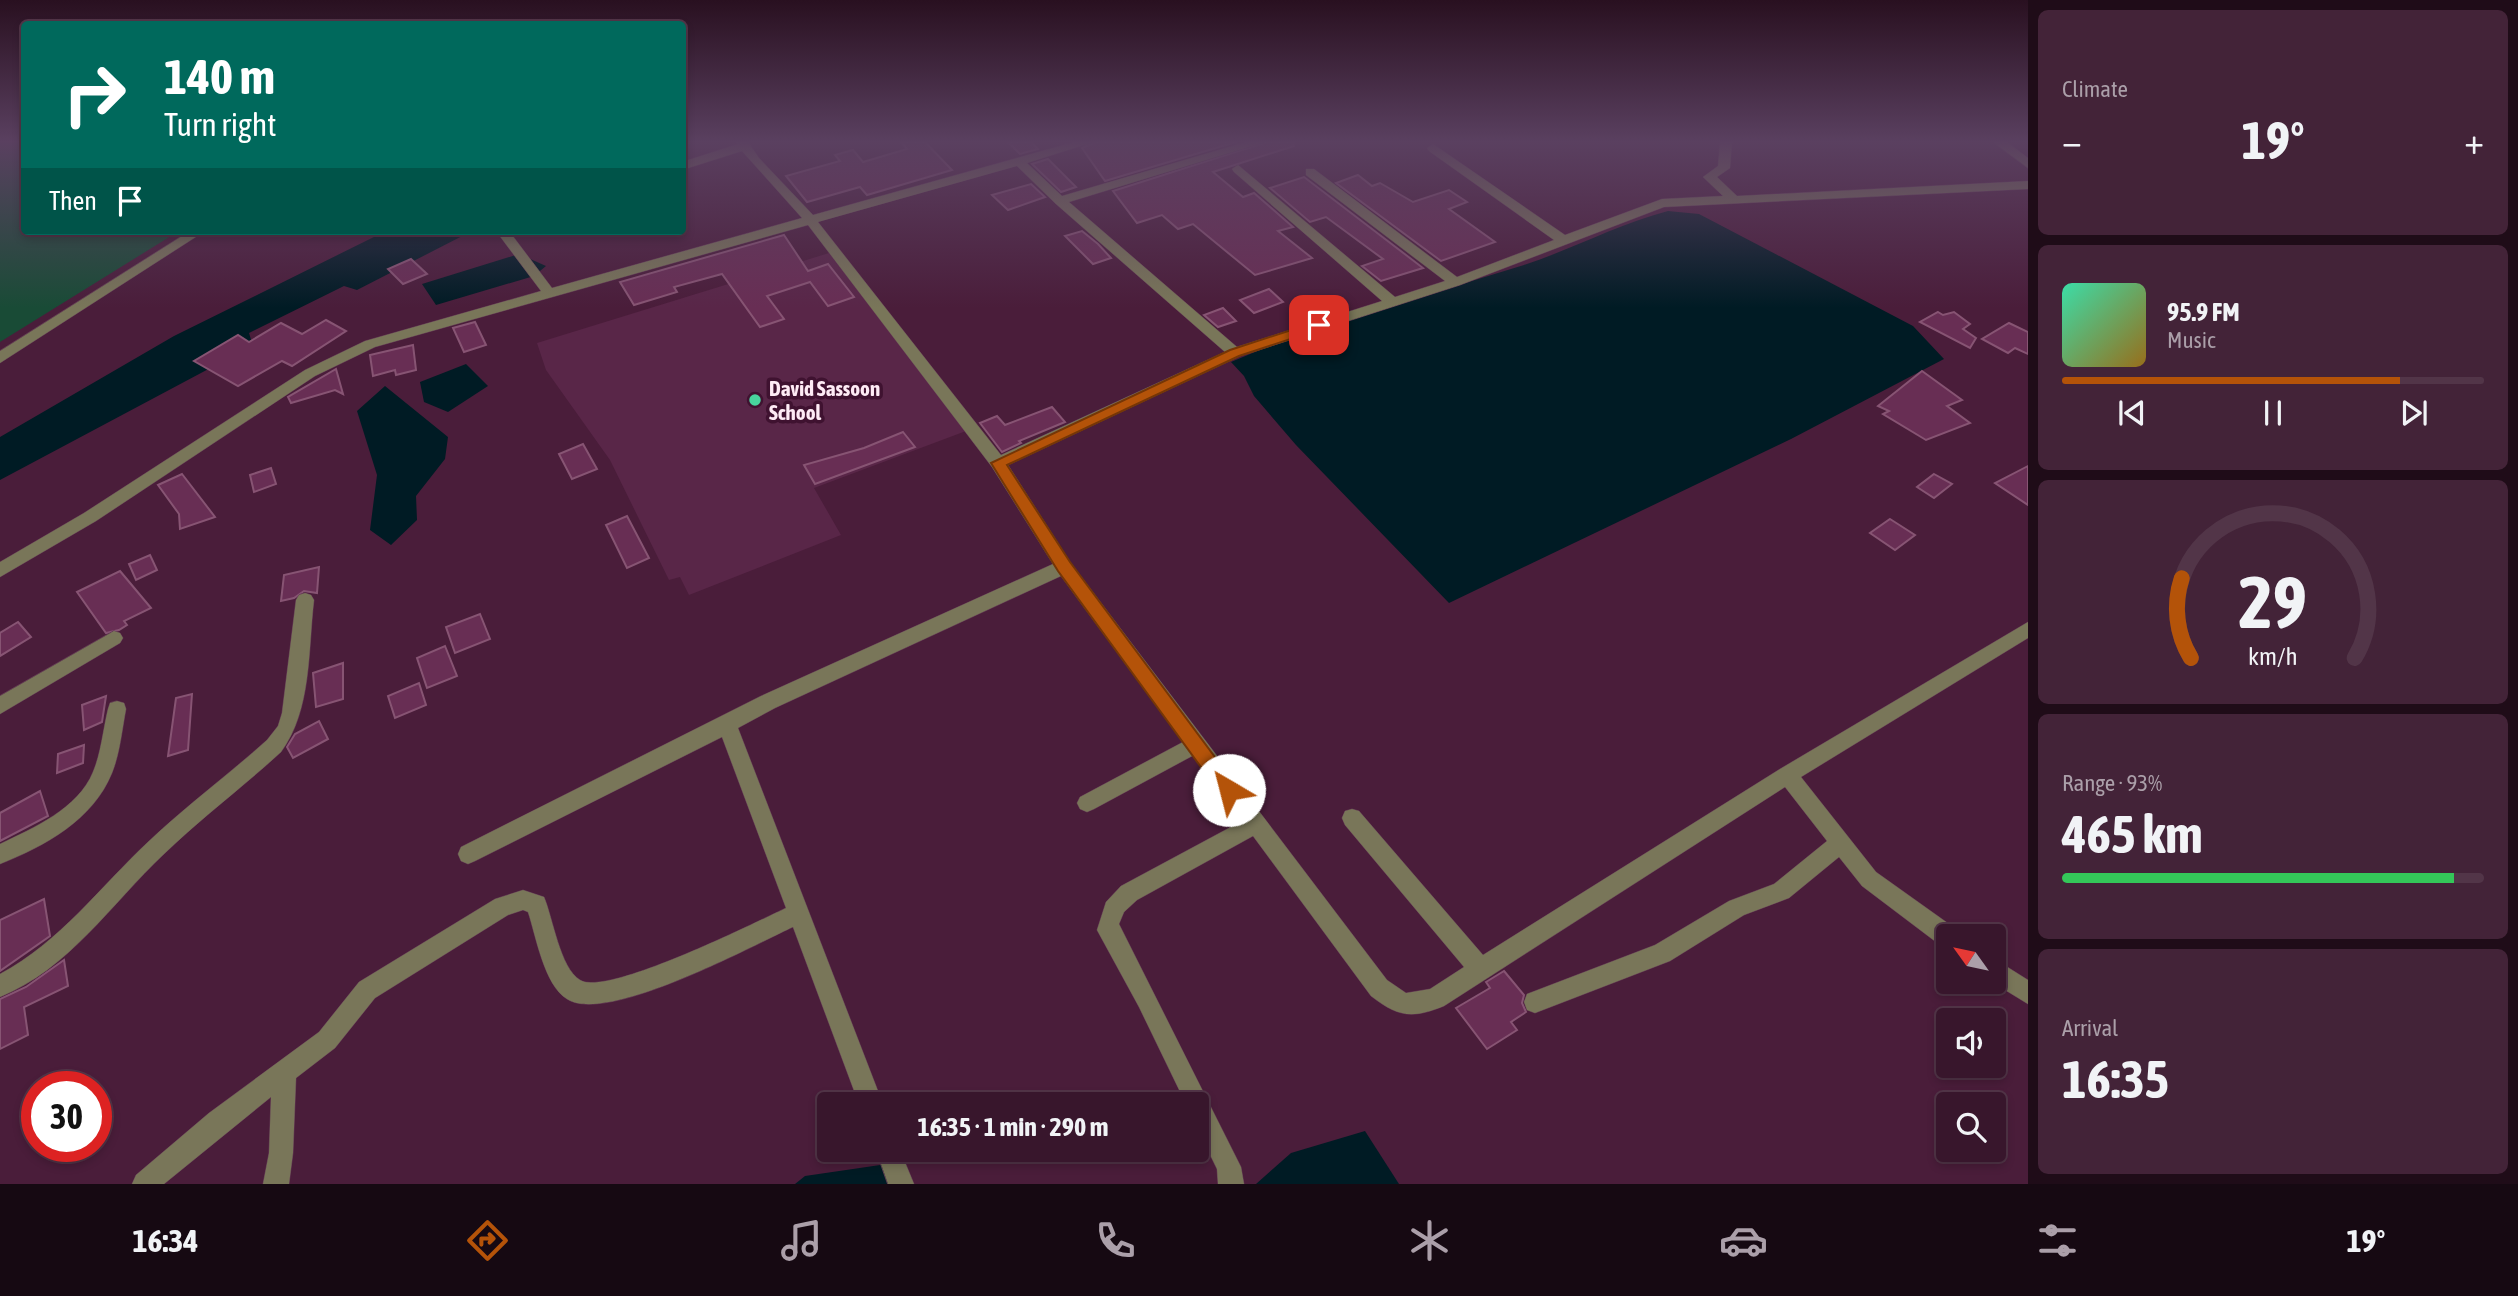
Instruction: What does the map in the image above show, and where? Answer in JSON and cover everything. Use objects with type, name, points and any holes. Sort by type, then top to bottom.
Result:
[{"type":"street","points":[[790,197],[998,463],[1064,567],[1195,746],[1379,988],[1398,1003],[1414,1006],[1436,998],[1787,775],[2028,629]]},
{"type":"street","points":[[0,570],[90,517],[310,373],[342,355],[449,320],[885,197]]},
{"type":"street","points":[[1056,197],[1235,353]]},
{"type":"street","points":[[1060,201],[1073,197]]},
{"type":"street","points":[[1271,197],[1392,302]]},
{"type":"street","points":[[1343,197],[1455,282]]},
{"type":"street","points":[[1503,197],[1563,240]]},
{"type":"street","points":[[1731,197],[1734,200]]},
{"type":"street","points":[[998,463],[1235,353],[1455,282],[1662,203],[1788,197]]},
{"type":"street","points":[[0,358],[193,235]]},
{"type":"street","points":[[505,235],[549,293]]},
{"type":"street","points":[[468,854],[768,702],[1064,567]]},
{"type":"street","points":[[0,986],[47,958],[81,929],[155,849],[274,746],[286,730],[292,713],[305,600]]},
{"type":"street","points":[[0,706],[114,638]]},
{"type":"street","points":[[0,854],[52,826],[91,794],[103,773],[117,709]]},
{"type":"street","points":[[727,725],[866,1092]]},
{"type":"street","points":[[1087,803],[1195,746]]},
{"type":"street","points":[[1787,775],[1869,879],[1936,928]]},
{"type":"street","points":[[1352,818],[1481,970]]},
{"type":"street","points":[[1231,1184],[1229,1167],[1147,999],[1108,930],[1108,919],[1117,903],[1129,893],[1255,824]]},
{"type":"street","points":[[1535,1002],[1662,953],[1727,913],[1781,891],[1839,844]]},
{"type":"street","points":[[145,1184],[218,1122],[327,1040],[367,990],[503,906],[523,900],[536,904],[562,978],[577,993],[592,996],[669,973],[797,914]]},
{"type":"street","points":[[2006,978],[2028,993]]},
{"type":"street","points":[[276,1184],[281,1153],[284,1074]]},
{"type":"street","points":[[893,1162],[901,1184]]},
{"type":"shaded area","name":"David Sassoon School","points":[[829,253],[966,431],[814,488],[841,535],[689,595],[680,577],[669,580],[610,460],[546,370],[537,343]]},
{"type":"green space","points":[[0,197],[21,197],[21,235],[173,235],[0,342]]},
{"type":"water","points":[[1668,211],[1699,214],[1913,326],[1944,359],[1791,439],[1449,603],[1296,445],[1254,396],[1244,376],[1231,362],[1339,321],[1524,265]]},
{"type":"water","points":[[378,235],[464,235],[357,290],[344,286],[249,333],[256,356],[216,365],[0,480],[0,437],[174,336]]},
{"type":"water","points":[[519,254],[546,266],[534,276],[436,305],[422,284]]},
{"type":"water","points":[[466,364],[488,386],[448,412],[424,402],[420,382]]},
{"type":"water","points":[[385,386],[448,437],[445,459],[416,496],[417,520],[391,545],[370,530],[377,475],[357,411]]},
{"type":"water","points":[[1365,1131],[1399,1184],[1256,1184],[1291,1153]]},
{"type":"water","points":[[887,1164],[901,1184],[795,1184],[805,1176]]},
{"type":"building","points":[[803,197],[824,197],[807,202]]},
{"type":"building","points":[[994,197],[1044,197],[1008,210]]},
{"type":"building","points":[[1118,197],[1259,197],[1293,227],[1278,231],[1312,258],[1255,275],[1193,224],[1178,229],[1162,215],[1137,223]]},
{"type":"building","points":[[1281,197],[1330,197],[1423,268],[1381,281],[1362,266],[1383,259],[1326,217],[1310,222]]},
{"type":"building","points":[[1355,197],[1405,197],[1413,202],[1427,197],[1460,197],[1467,202],[1449,209],[1495,242],[1441,261]]},
{"type":"building","points":[[1082,231],[1111,258],[1093,264],[1065,236]]},
{"type":"building","points":[[784,235],[808,271],[828,264],[854,297],[828,306],[810,282],[767,296],[784,319],[760,327],[722,274],[674,287],[677,292],[634,305],[620,282]]},
{"type":"building","points":[[411,259],[427,274],[403,284],[388,269]]},
{"type":"building","points":[[1269,289],[1283,302],[1254,313],[1240,300]]},
{"type":"building","points":[[1223,308],[1236,321],[1218,327],[1204,315]]},
{"type":"building","points":[[1938,312],[1943,315],[1954,312],[1970,324],[1963,329],[1976,338],[1970,348],[1920,322]]},
{"type":"building","points":[[326,320],[346,331],[292,366],[282,361],[238,386],[194,361],[238,335],[249,342],[281,323],[302,334]]},
{"type":"building","points":[[475,322],[486,345],[464,352],[453,328]]},
{"type":"building","points":[[2009,323],[2028,332],[2028,354],[2015,348],[2008,353],[1982,339]]},
{"type":"building","points":[[413,345],[416,370],[396,375],[395,370],[373,376],[370,355]]},
{"type":"building","points":[[336,369],[343,394],[335,390],[291,403],[288,397]]},
{"type":"building","points":[[1922,371],[1962,400],[1947,406],[1970,423],[1926,440],[1883,414],[1889,411],[1878,406]]},
{"type":"building","points":[[1052,407],[1065,422],[1019,441],[1021,443],[1002,452],[980,423],[997,416],[1005,425]]},
{"type":"building","points":[[903,432],[915,447],[815,484],[804,465],[864,448]]},
{"type":"building","points":[[583,444],[597,469],[572,479],[559,454]]},
{"type":"building","points":[[2028,466],[2028,505],[1995,483]]},
{"type":"building","points":[[271,468],[276,484],[254,492],[250,475]]},
{"type":"building","points":[[182,474],[215,517],[180,529],[179,514],[158,485]]},
{"type":"building","points":[[1934,474],[1952,484],[1934,498],[1917,487]]},
{"type":"building","points":[[627,516],[649,558],[627,568],[606,525]]},
{"type":"building","points":[[1890,519],[1915,535],[1895,550],[1870,533]]},
{"type":"building","points":[[150,555],[157,570],[136,580],[129,564]]},
{"type":"building","points":[[319,567],[317,593],[304,591],[294,598],[281,601],[284,575]]},
{"type":"building","points":[[120,571],[151,608],[124,621],[127,625],[119,630],[106,633],[77,592]]},
{"type":"building","points":[[480,614],[490,639],[455,653],[446,627]]},
{"type":"building","points":[[18,622],[31,637],[0,656],[0,633]]},
{"type":"building","points":[[445,646],[457,676],[427,688],[417,658]]},
{"type":"building","points":[[343,663],[343,699],[316,707],[313,673]]},
{"type":"building","points":[[419,683],[426,705],[395,718],[388,696]]},
{"type":"building","points":[[192,694],[188,750],[168,756],[176,698]]},
{"type":"building","points":[[106,696],[102,722],[84,730],[82,705]]},
{"type":"building","points":[[319,721],[328,739],[293,758],[287,747],[295,734]]},
{"type":"building","points":[[84,745],[83,763],[57,773],[58,754]]},
{"type":"building","points":[[40,791],[48,816],[0,841],[0,813]]},
{"type":"building","points":[[44,899],[50,936],[0,971],[0,920]]},
{"type":"building","points":[[64,960],[68,986],[24,1007],[28,1035],[0,1049],[0,999],[26,987]]},
{"type":"building","points":[[1504,971],[1524,995],[1522,1003],[1526,1012],[1511,1022],[1517,1030],[1487,1049],[1456,1008],[1490,988],[1486,982]]},
{"type":"place","name":"David Sassoon School","points":[[755,400]]},
{"type":"route","points":[[1229,790],[1064,567],[998,463],[1235,353],[1319,325]]}]
